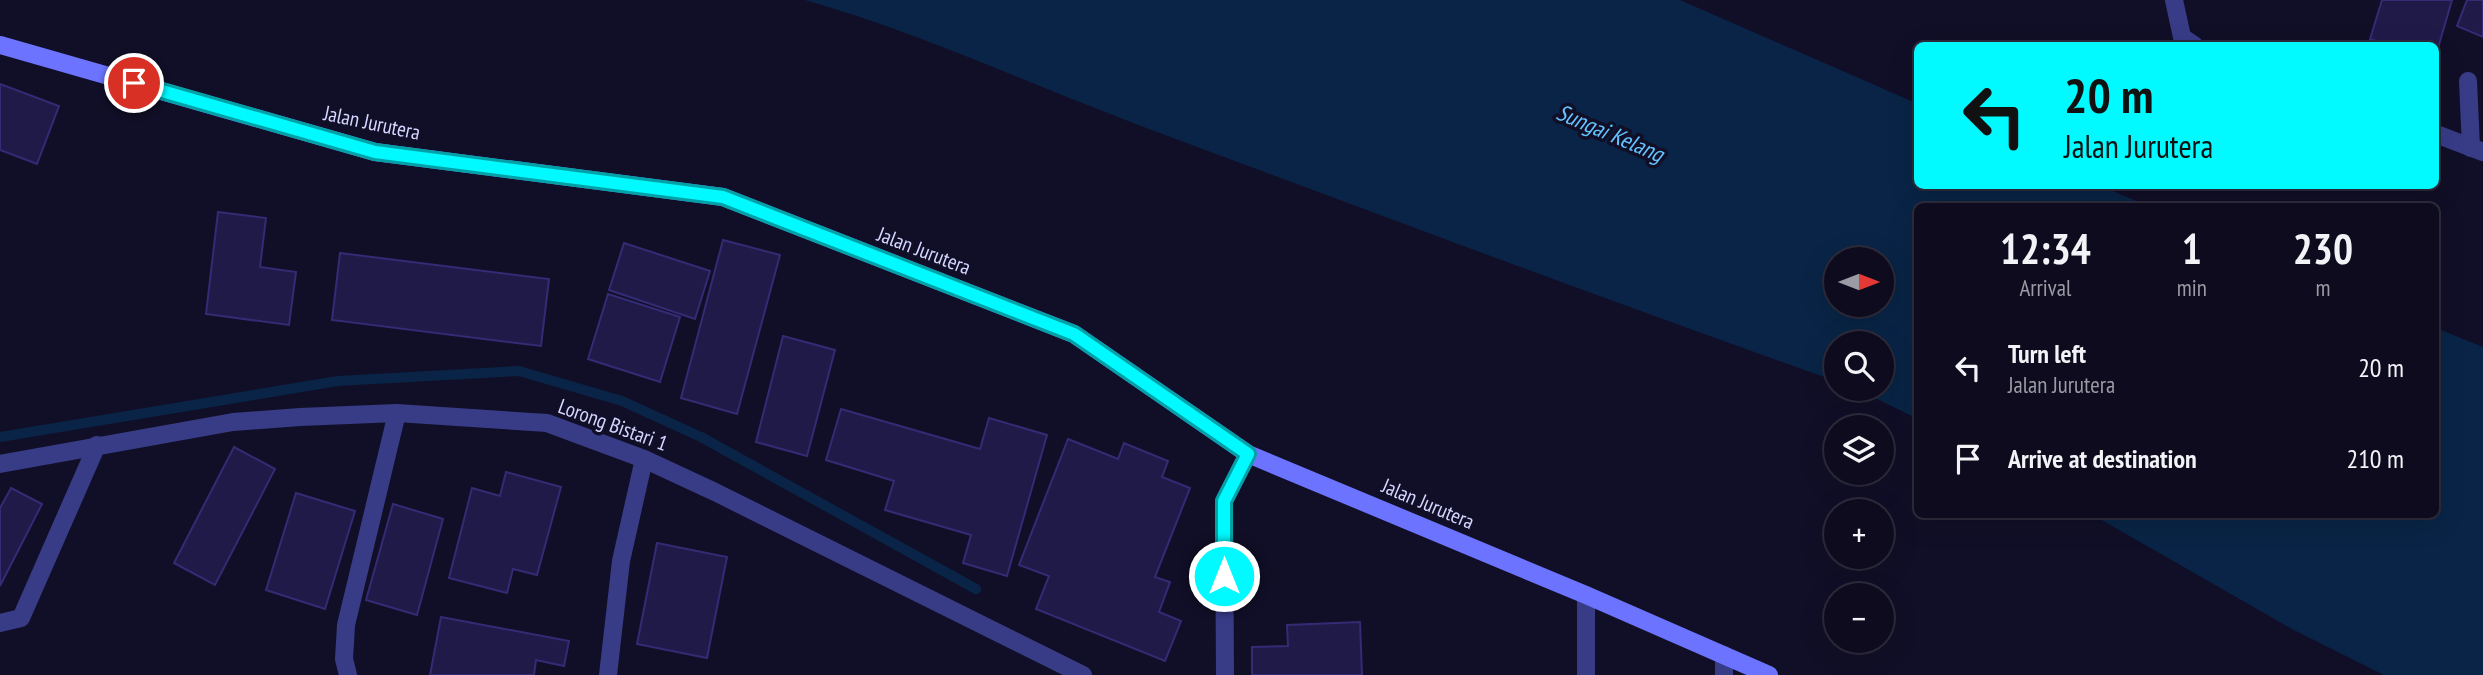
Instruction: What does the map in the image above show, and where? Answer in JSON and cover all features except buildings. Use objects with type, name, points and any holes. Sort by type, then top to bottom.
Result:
[{"type":"street","points":[[2174,0],[2182,37],[2189,42]]},
{"type":"street","name":"Jalan Jurutera","points":[[0,45],[375,152],[723,197],[1074,334],[1248,454],[1586,595],[1769,675]]},
{"type":"street","points":[[2439,135],[2477,150],[2468,81]]},
{"type":"street","points":[[348,675],[345,659],[346,625],[397,413]]},
{"type":"street","name":"Lorong Bistari 1","points":[[0,464],[233,422],[397,413],[547,423],[643,458],[1083,675]]},
{"type":"street","points":[[0,623],[21,618],[97,445]]},
{"type":"street","points":[[1225,675],[1224,501],[1248,454]]},
{"type":"street","points":[[608,675],[621,561],[643,458]]},
{"type":"street","points":[[1586,595],[1586,675]]},
{"type":"street","points":[[1724,655],[1724,675]]},
{"type":"water","name":"Sungai Kelang","points":[[805,0],[1680,0],[1914,102],[1914,189],[2108,189],[2141,203],[1914,203],[1914,417],[1881,401],[1894,401],[1894,331],[1824,331],[1824,377],[1314,191],[1099,110],[933,43]]},
{"type":"water","points":[[2439,329],[2483,347],[2483,675],[2384,675],[2292,629],[2098,518],[2439,518]]},
{"type":"waterway","points":[[0,437],[338,381],[519,371],[622,401],[701,437],[976,589]]},
{"type":"route","points":[[134,83],[375,152],[723,197],[1074,334],[1248,454],[1224,501],[1224,576]]}]
